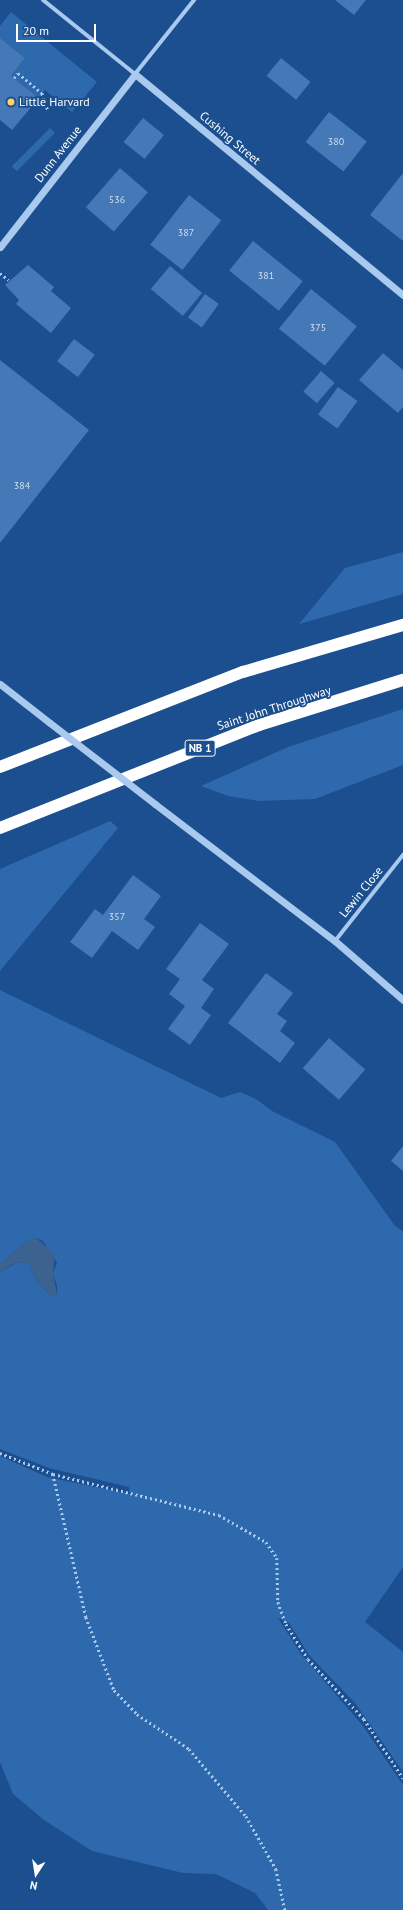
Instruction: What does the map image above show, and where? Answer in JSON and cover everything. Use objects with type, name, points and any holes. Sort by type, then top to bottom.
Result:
[{"type":"highway","points":[[0,767],[243,672],[403,625]]},
{"type":"highway","name":"Saint John Throughway","points":[[0,828],[259,725],[403,680]]},
{"type":"street","name":"Cushing Street","points":[[42,0],[135,74],[403,295]]},
{"type":"street","name":"Dunn Avenue","points":[[0,247],[194,0]]},
{"type":"street","points":[[0,684],[335,941],[403,1000]]},
{"type":"street","name":"Lewin Close","points":[[335,941],[403,855]]},
{"type":"path","points":[[14,78],[18,73],[42,93],[48,110]]},
{"type":"path","points":[[0,273],[9,280]]},
{"type":"path","points":[[0,1453],[53,1474],[219,1515],[266,1542],[277,1558],[278,1602],[286,1624],[308,1659],[364,1719],[403,1778]]},
{"type":"path","points":[[53,1474],[86,1617],[114,1690],[137,1714],[189,1749],[246,1816],[276,1869],[285,1910]]},
{"type":"shaded area","points":[[11,12],[97,82],[72,112],[45,90],[39,98],[11,76],[25,58],[0,38],[0,26]]},
{"type":"shaded area","points":[[50,128],[55,133],[17,171],[12,166]]},
{"type":"shaded area","points":[[403,552],[403,594],[299,624],[345,568]]},
{"type":"shaded area","points":[[403,709],[403,765],[315,799],[259,801],[228,796],[201,786],[288,747]]},
{"type":"shaded area","points":[[110,821],[118,828],[0,971],[0,869]]},
{"type":"shaded area","points":[[0,990],[221,1098],[240,1092],[256,1099],[272,1111],[335,1142],[395,1226],[403,1231],[403,1567],[365,1622],[403,1652],[403,1772],[355,1703],[309,1655],[289,1623],[278,1618],[301,1654],[363,1726],[403,1785],[403,1910],[268,1910],[255,1893],[216,1874],[183,1873],[92,1851],[44,1820],[13,1794],[0,1762],[0,1456],[47,1477],[130,1494],[129,1487],[49,1468],[0,1449],[0,1272],[18,1262],[29,1264],[36,1280],[48,1293],[57,1295],[57,1286],[53,1273],[57,1263],[43,1241],[36,1238],[27,1241],[0,1264]]},
{"type":"shaded area","points":[[36,1238],[55,1254],[53,1273],[57,1295],[52,1297],[36,1280],[29,1264],[17,1262],[0,1272],[0,1264],[27,1241]]},
{"type":"building","points":[[335,0],[366,0],[354,15]]},
{"type":"building","points":[[0,38],[25,58],[11,76],[39,98],[12,130],[0,120]]},
{"type":"building","points":[[281,58],[311,82],[296,100],[267,76]]},
{"type":"building","points":[[329,112],[367,142],[343,171],[306,142]]},
{"type":"building","points":[[143,118],[164,135],[144,159],[123,142]]},
{"type":"building","points":[[120,168],[148,192],[114,232],[86,207]]},
{"type":"building","points":[[403,173],[403,241],[370,215]]},
{"type":"building","points":[[189,195],[221,220],[183,270],[150,245]]},
{"type":"building","points":[[253,241],[303,281],[279,311],[229,271]]},
{"type":"building","points":[[28,265],[54,287],[51,291],[71,308],[51,333],[16,304],[19,300],[5,285]]},
{"type":"building","points":[[170,266],[202,293],[183,316],[151,289]]},
{"type":"building","points":[[311,289],[357,326],[325,366],[279,329]]},
{"type":"building","points":[[205,294],[219,304],[202,327],[188,317]]},
{"type":"building","points":[[74,339],[95,355],[78,377],[57,361]]},
{"type":"building","points":[[383,353],[403,370],[403,407],[398,413],[359,380]]},
{"type":"building","points":[[0,360],[89,430],[0,543]]},
{"type":"building","points":[[321,371],[335,383],[317,403],[303,391]]},
{"type":"building","points":[[338,387],[357,401],[337,429],[318,415]]},
{"type":"building","points":[[133,875],[161,896],[144,919],[155,927],[138,950],[112,931],[92,958],[70,942],[95,909],[103,915]]},
{"type":"building","points":[[200,923],[229,944],[202,980],[214,989],[201,1008],[211,1015],[190,1045],[168,1029],[185,1006],[169,994],[180,979],[166,969]]},
{"type":"building","points":[[266,973],[293,993],[277,1014],[287,1021],[280,1031],[295,1043],[280,1063],[228,1023]]},
{"type":"building","points":[[329,1038],[365,1069],[339,1100],[303,1068]]},
{"type":"building","points":[[403,1146],[403,1171],[391,1161]]},
{"type":"place","name":"Little Harvard","points":[[11,102]]}]
